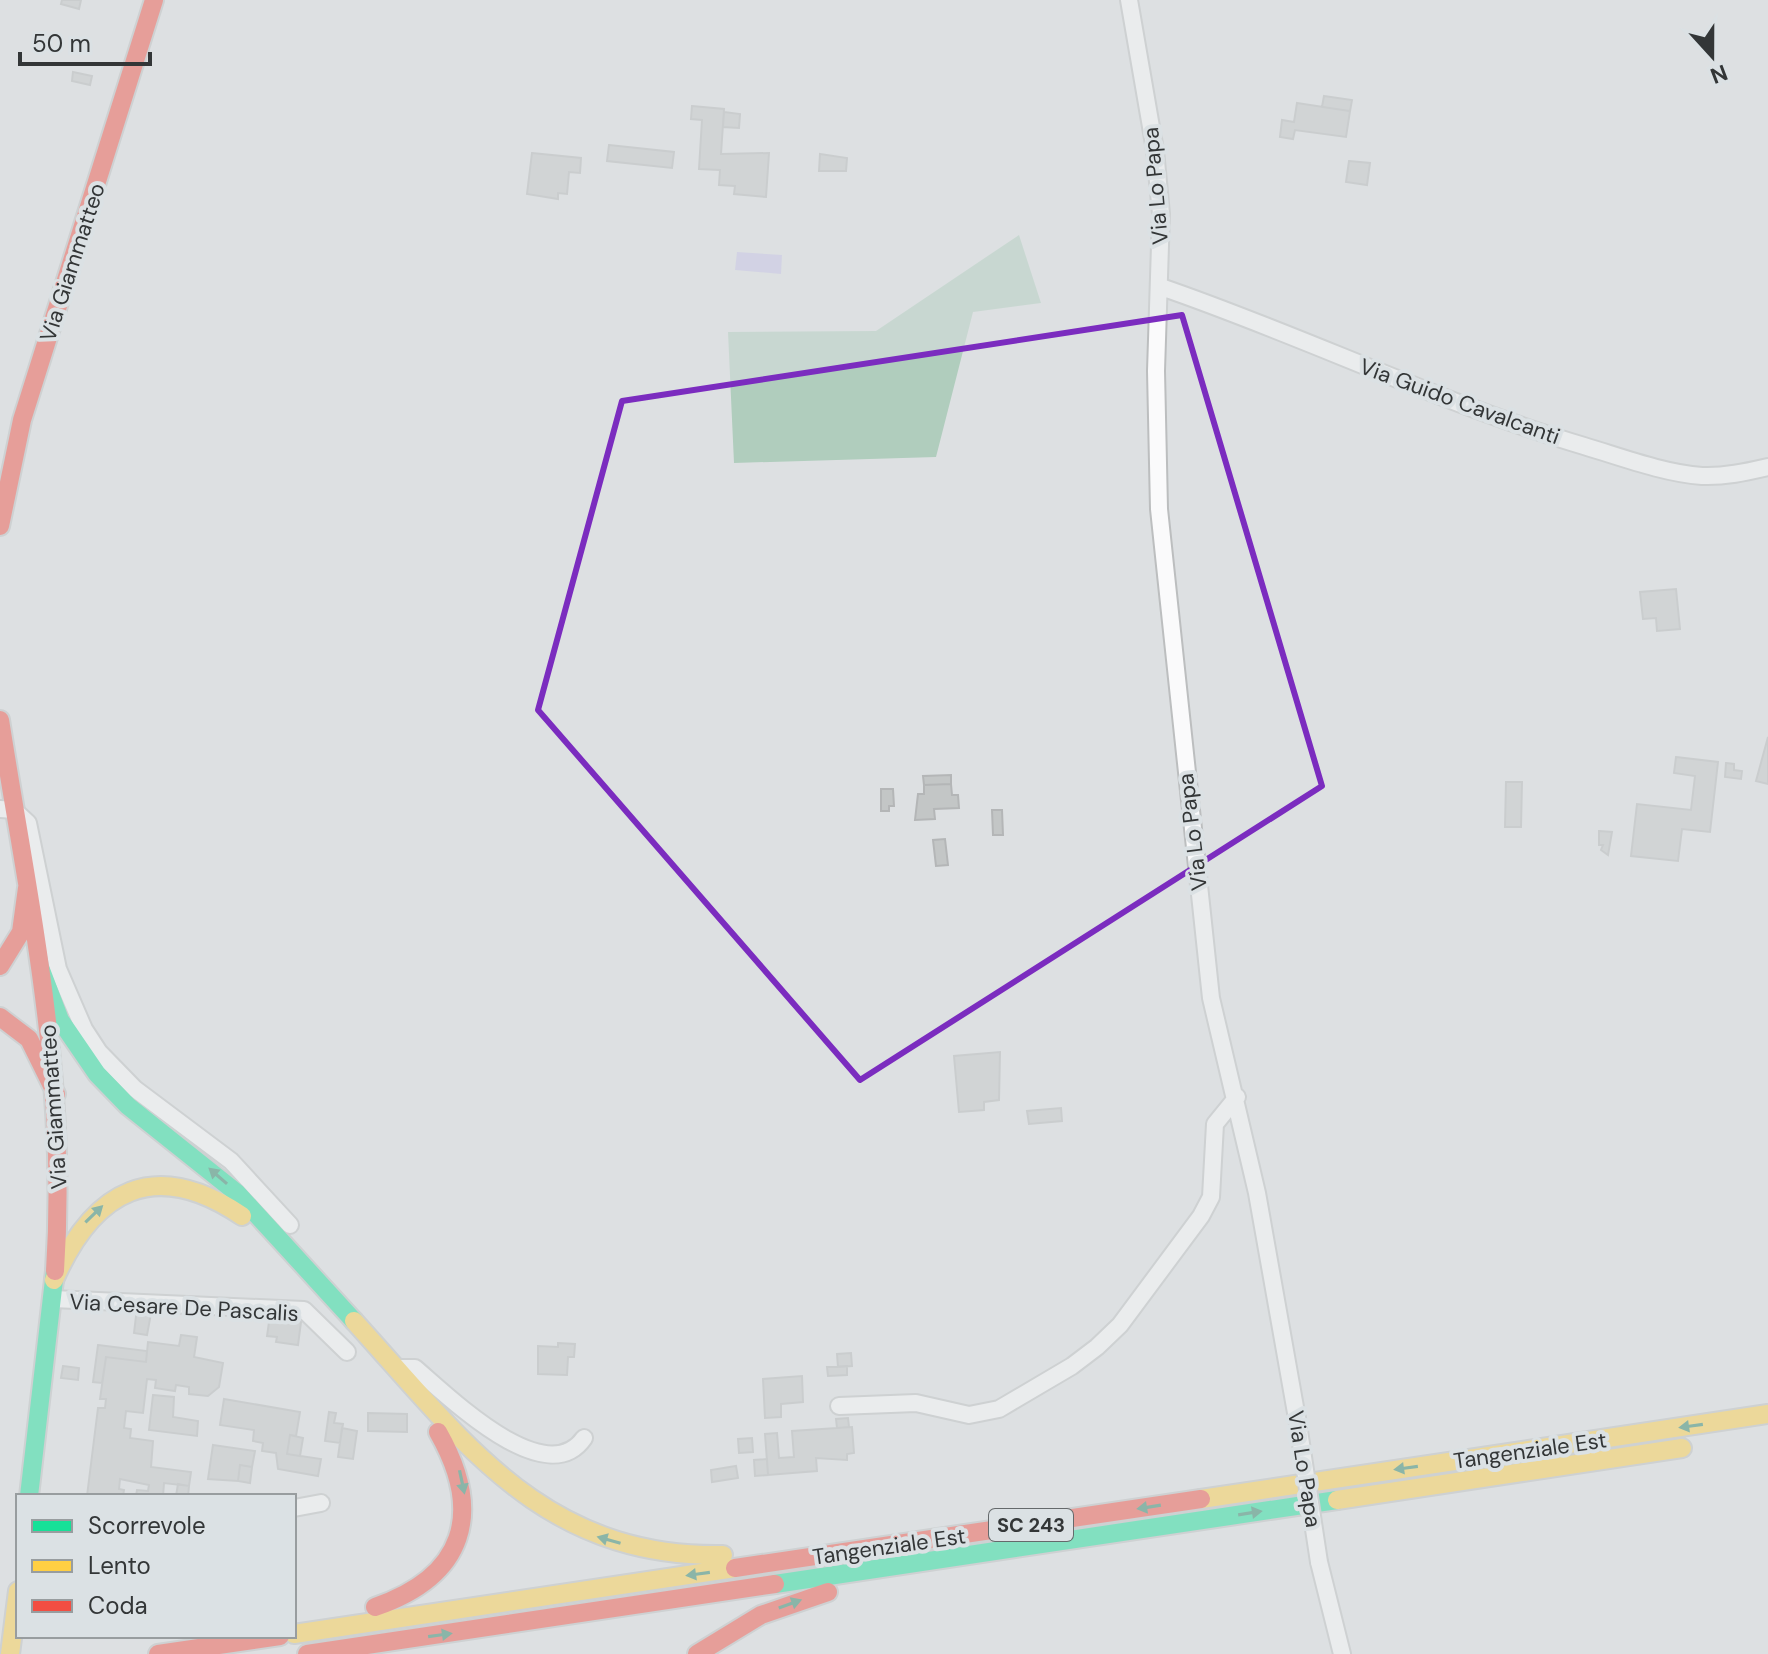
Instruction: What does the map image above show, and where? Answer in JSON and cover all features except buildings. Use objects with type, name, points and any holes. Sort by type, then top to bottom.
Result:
[{"type":"main road","name":"Via Giammatteo","points":[[0,526],[22,420],[154,0]]},
{"type":"main road","name":"Via Giammatteo","points":[[0,720],[7,810],[27,888],[41,970],[56,1094],[60,1170],[53,1299],[29,1494]]},
{"type":"main road","points":[[0,966],[21,932],[27,888]]},
{"type":"main road","points":[[41,970],[70,1039],[104,1082],[237,1193],[406,1368],[477,1456],[518,1494],[587,1532],[677,1554],[716,1556],[834,1545],[852,1551]]},
{"type":"main road","points":[[0,1017],[29,1039],[56,1094]]},
{"type":"main road","points":[[54,1280],[61,1258],[77,1232],[109,1201],[125,1193],[155,1186],[174,1185],[209,1194],[243,1217],[443,1439],[459,1470],[464,1510],[455,1548],[436,1576],[411,1596],[394,1602],[296,1623]]},
{"type":"main road","name":"Tangenziale Est","points":[[296,1634],[1768,1414]]},
{"type":"main road","name":"Tangenziale Est","points":[[307,1654],[1705,1445]]},
{"type":"main road","points":[[697,1654],[733,1629],[796,1601],[827,1592],[1017,1558],[1047,1545]]},
{"type":"main road","points":[[10,1654],[16,1608]]},
{"type":"main road","points":[[158,1654],[252,1638]]},
{"type":"street","name":"Via Lo Papa","points":[[1129,0],[1155,150],[1161,214],[1156,371],[1159,509],[1211,998],[1237,1097],[1298,1424],[1319,1562],[1342,1654]]},
{"type":"street","name":"Via Guido Cavalcanti","points":[[1161,287],[1234,312],[1477,412],[1569,442],[1700,476],[1726,475],[1768,467]]},
{"type":"street","points":[[7,810],[28,823],[58,969],[91,1040],[135,1089],[231,1161],[290,1225]]},
{"type":"street","points":[[839,1406],[916,1403],[981,1415],[1072,1366],[1097,1347],[1120,1325],[1201,1216],[1211,1197],[1215,1124],[1237,1097]]},
{"type":"street","name":"Via Cesare De Pascalis","points":[[53,1299],[304,1310],[347,1352]]},
{"type":"street","points":[[406,1368],[489,1428],[541,1456],[562,1455],[577,1448],[584,1438]]},
{"type":"street","points":[[296,1508],[321,1503]]},
{"type":"highlighted area","points":[[1182,315],[1322,786],[860,1080],[538,710],[622,401]]},
{"type":"green space","points":[[1019,235],[1041,303],[973,312],[936,457],[734,463],[728,332],[876,331]]},
{"type":"shaded area","points":[[737,252],[782,255],[781,274],[735,270]]},
{"type":"traffic: fast","points":[[41,970],[60,1020],[97,1074],[128,1106],[237,1193],[354,1321]]},
{"type":"traffic: fast","points":[[29,1494],[55,1271]]},
{"type":"traffic: fast","points":[[775,1584],[1337,1500]]},
{"type":"traffic: slow","points":[[54,1280],[88,1223],[108,1204],[130,1192],[155,1186],[182,1188],[211,1198],[242,1216]]},
{"type":"traffic: slow","points":[[354,1321],[472,1449],[512,1484],[556,1514],[605,1537],[660,1551],[723,1555]]},
{"type":"traffic: slow","points":[[1201,1499],[1768,1414]]},
{"type":"traffic: slow","points":[[1337,1500],[1682,1448]]},
{"type":"traffic: slow","points":[[296,1634],[735,1568]]},
{"type":"traffic: slow","points":[[10,1654],[16,1607]]},
{"type":"traffic: jam","points":[[0,526],[22,420],[154,0]]},
{"type":"traffic: jam","points":[[0,720],[34,926],[51,1061],[58,1199],[55,1271]]},
{"type":"traffic: jam","points":[[0,966],[21,932],[27,888]]},
{"type":"traffic: jam","points":[[0,1017],[29,1039],[56,1094]]},
{"type":"traffic: jam","points":[[375,1607],[405,1594],[429,1578],[447,1559],[458,1538],[462,1515],[460,1489],[438,1432]]},
{"type":"traffic: jam","points":[[735,1568],[1201,1499]]},
{"type":"traffic: jam","points":[[307,1654],[775,1584]]},
{"type":"traffic: jam","points":[[697,1654],[761,1615],[828,1592]]},
{"type":"traffic: jam","points":[[158,1654],[266,1638]]}]
